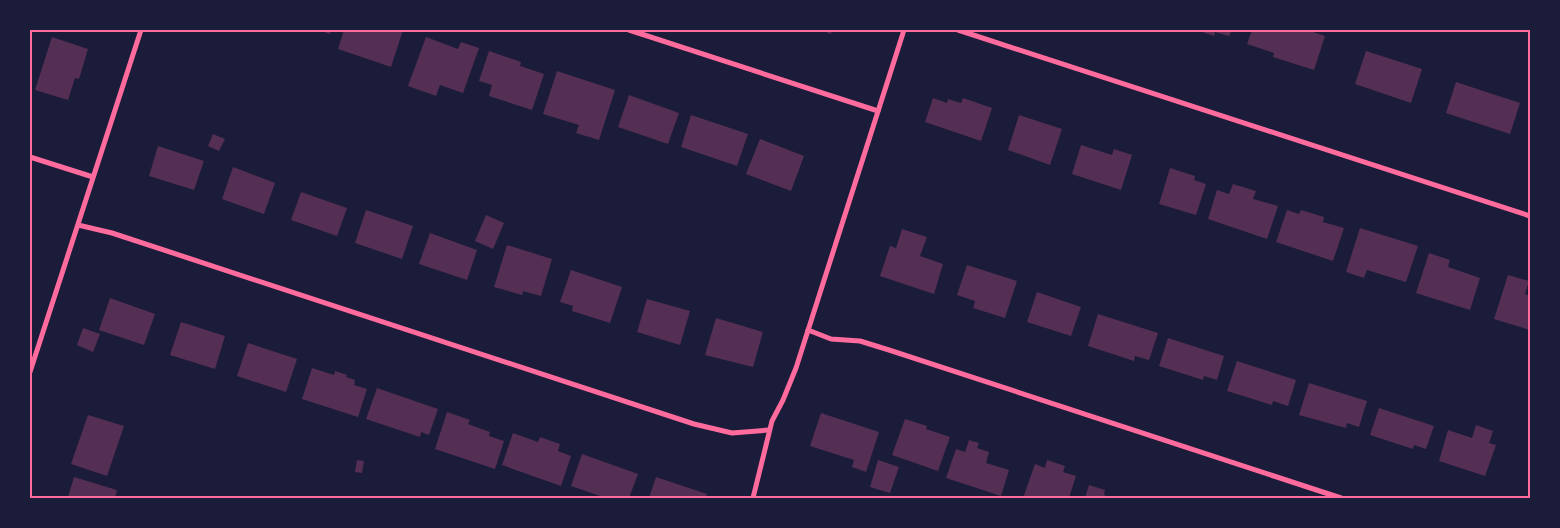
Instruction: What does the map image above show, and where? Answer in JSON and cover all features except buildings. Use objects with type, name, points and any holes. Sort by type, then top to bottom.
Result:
[{"type":"street","points":[[30,372],[141,30]]},
{"type":"street","points":[[629,30],[878,111]]},
{"type":"street","points":[[753,498],[769,430],[796,368],[904,30]]},
{"type":"street","points":[[958,30],[1530,216]]},
{"type":"street","points":[[30,157],[93,177]]},
{"type":"street","points":[[78,225],[112,233],[694,424],[732,433],[769,430]]},
{"type":"street","points":[[808,330],[831,339],[860,341],[889,350],[1341,498]]}]
